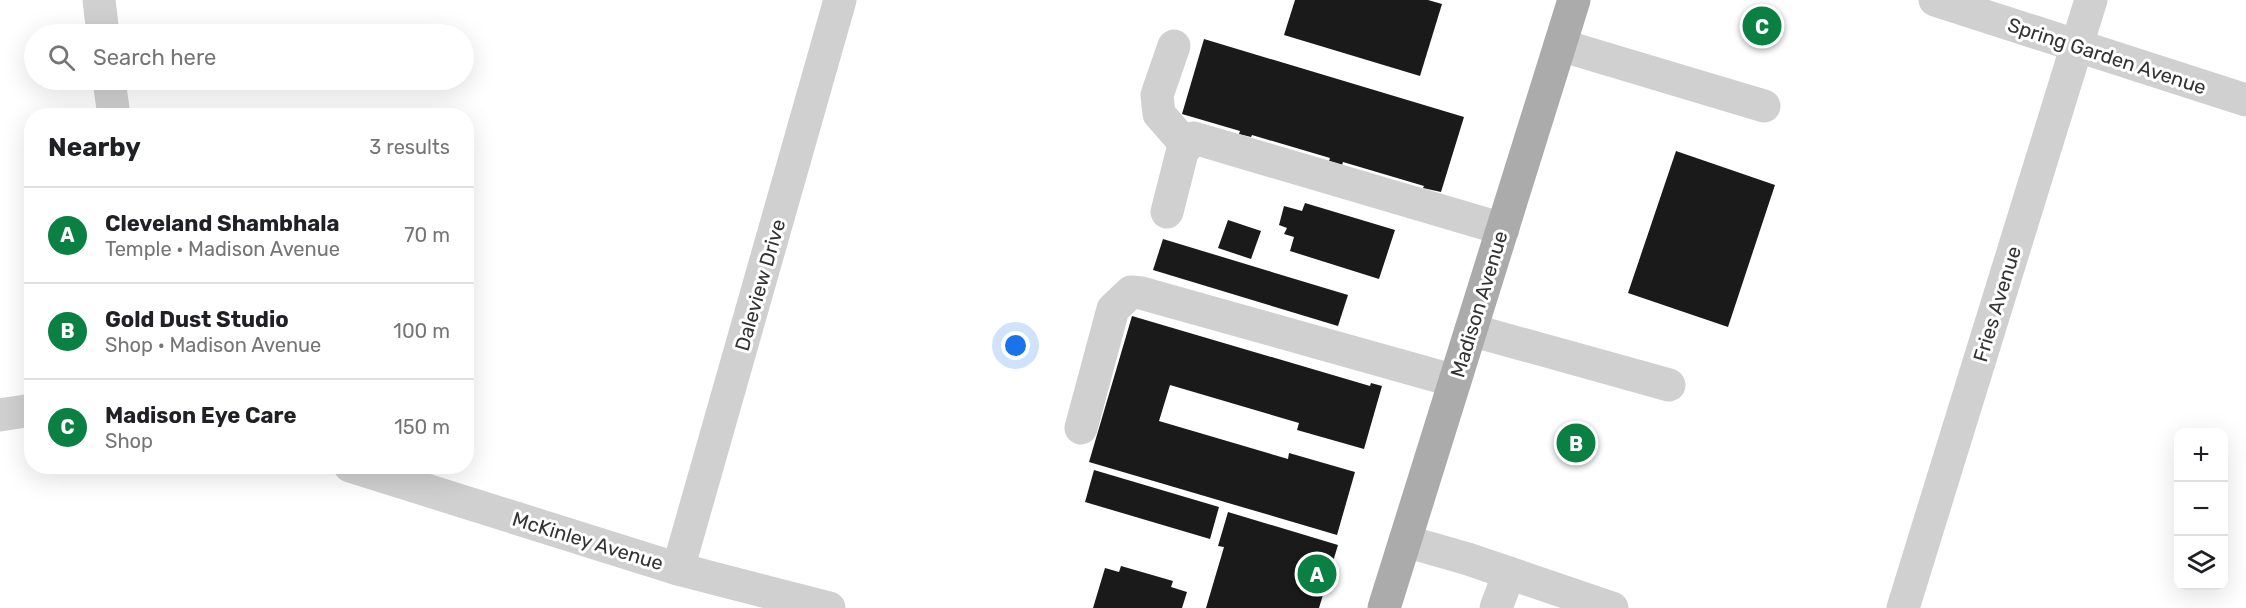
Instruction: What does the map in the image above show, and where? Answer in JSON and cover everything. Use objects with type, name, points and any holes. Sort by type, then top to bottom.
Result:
[{"type":"main road","name":"Madison Avenue","points":[[1384,608],[1574,0]]},
{"type":"street","points":[[99,0],[103,24]]},
{"type":"street","name":"Daleview Drive","points":[[678,569],[840,0]]},
{"type":"street","name":"Spring Garden Avenue","points":[[1935,0],[2246,100]]},
{"type":"street","name":"Fries Avenue","points":[[1903,608],[2091,0]]},
{"type":"street","points":[[1560,45],[1764,106]]},
{"type":"street","points":[[1174,46],[1157,95],[1159,114],[1187,146]]},
{"type":"street","points":[[110,90],[113,108]]},
{"type":"street","points":[[1167,212],[1183,149],[1194,138],[1503,229]]},
{"type":"street","points":[[1081,428],[1113,309],[1131,292],[1141,292],[1455,381]]},
{"type":"street","points":[[1471,330],[1670,385]]},
{"type":"street","points":[[0,415],[24,412]]},
{"type":"street","name":"McKinley Avenue","points":[[375,474],[678,569],[829,608]]},
{"type":"street","points":[[1405,541],[1612,608]]},
{"type":"street","points":[[1497,608],[1509,573]]},
{"type":"building","points":[[1295,0],[1428,0],[1442,4],[1420,76],[1284,35]]},
{"type":"building","points":[[1204,39],[1464,117],[1441,192],[1343,162],[1342,165],[1329,161],[1330,158],[1252,135],[1251,137],[1239,134],[1240,131],[1182,114]]},
{"type":"building","points":[[1676,151],[1775,185],[1728,327],[1628,293]]},
{"type":"building","points":[[1305,203],[1395,230],[1379,279],[1290,251],[1294,237],[1284,234],[1287,228],[1279,225],[1284,206],[1302,211]]},
{"type":"building","points":[[1228,220],[1261,231],[1251,259],[1218,248]]},
{"type":"building","points":[[1163,239],[1348,295],[1338,326],[1153,270]]},
{"type":"building","points":[[1132,316],[1370,386],[1371,383],[1382,386],[1364,449],[1297,430],[1299,423],[1170,385],[1159,421],[1288,459],[1289,453],[1355,472],[1337,535],[1089,462]]},
{"type":"building","points":[[1094,470],[1219,507],[1210,539],[1085,502]]},
{"type":"building","points":[[1228,512],[1338,545],[1319,608],[1206,608],[1224,547],[1218,546]]},
{"type":"building","points":[[1121,566],[1173,581],[1171,587],[1187,592],[1182,608],[1093,608],[1105,568],[1119,572]]},
{"type":"place","name":"Madison Eye Care","points":[[1762,26]]},
{"type":"place","name":"Gold Dust Studio","points":[[1576,443]]},
{"type":"place","name":"Cleveland Shambhala","points":[[1317,574]]}]
